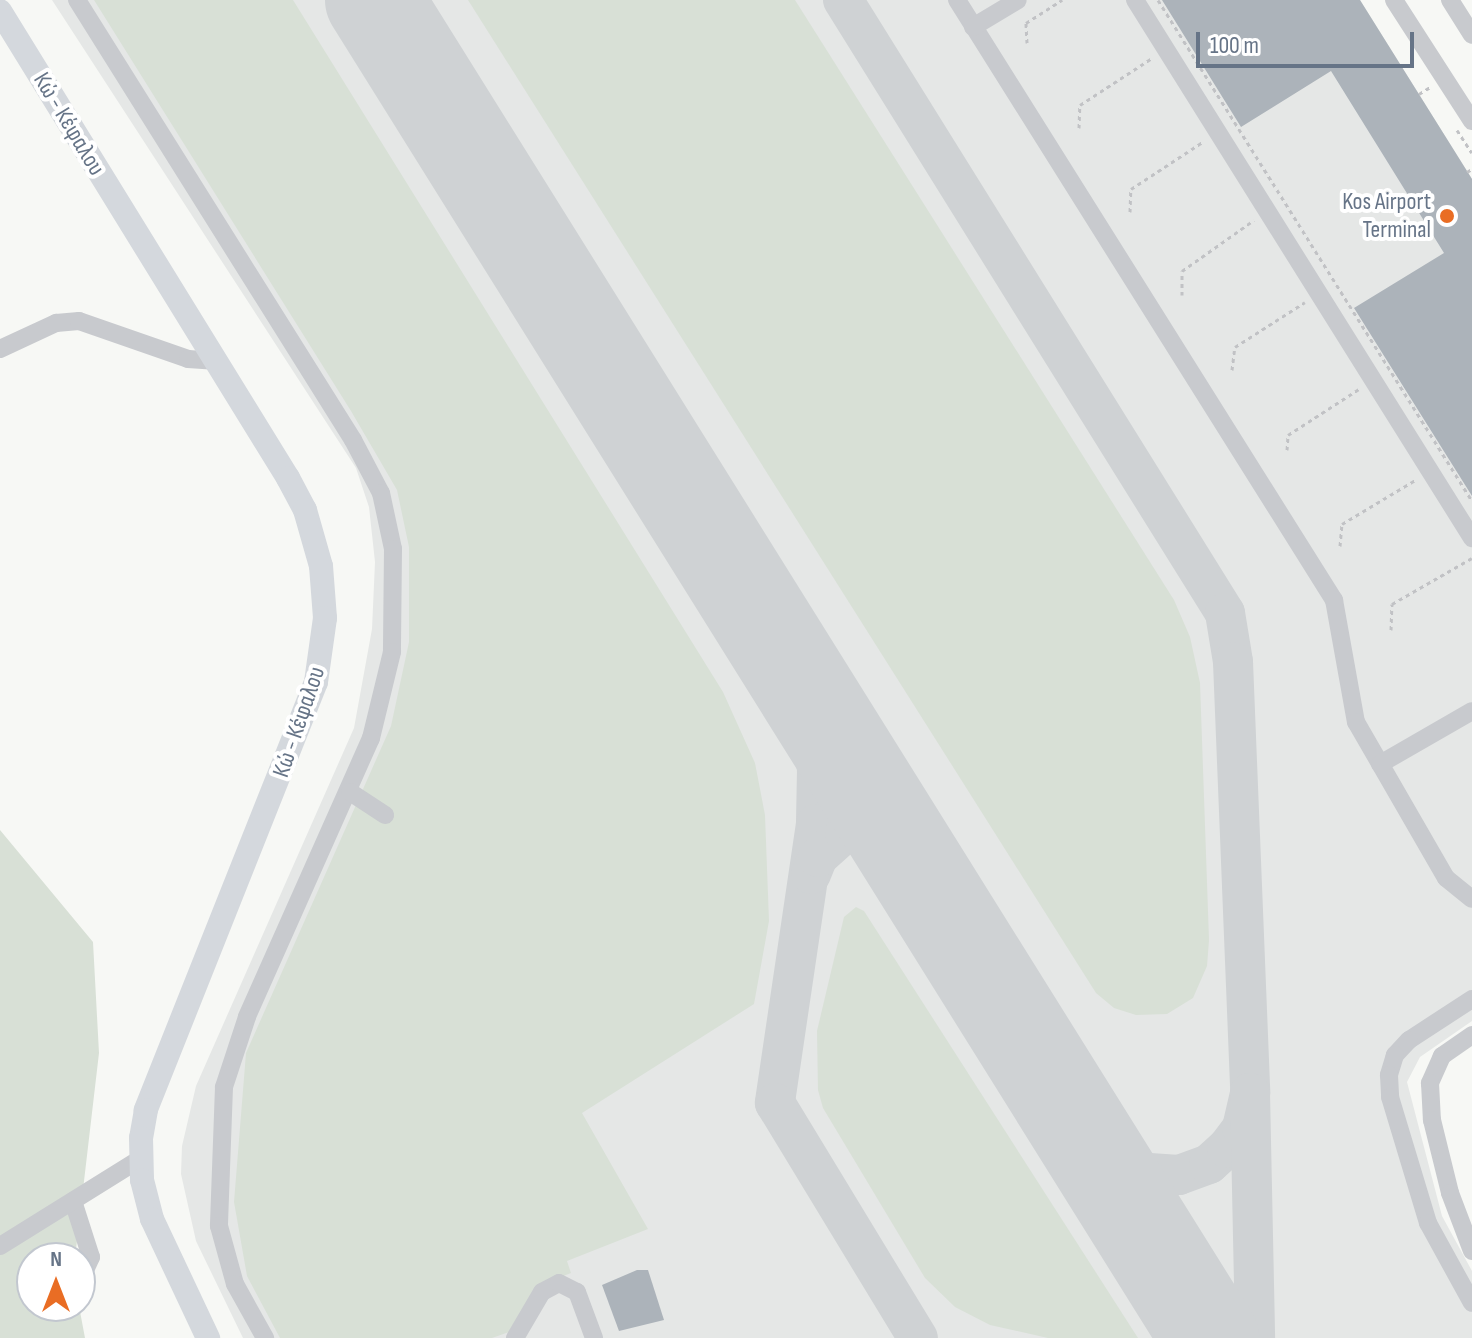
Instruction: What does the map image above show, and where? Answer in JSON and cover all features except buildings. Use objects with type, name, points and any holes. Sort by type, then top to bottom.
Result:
[{"type":"main road","name":"Κώ - Κέφαλου","points":[[0,11],[305,510],[324,592],[323,649],[304,719],[146,1110],[140,1159],[152,1219],[208,1338]]},
{"type":"street","points":[[77,0],[353,440],[381,493],[393,549],[392,652],[371,738],[350,792],[247,1017],[224,1087],[219,1226],[235,1284],[265,1338]]},
{"type":"street","points":[[957,0],[1334,600],[1350,709],[1446,878],[1472,899]]},
{"type":"street","points":[[973,27],[1018,0]]},
{"type":"street","points":[[1135,0],[1174,43],[1276,205],[1327,287],[1373,380],[1429,475],[1472,538]]},
{"type":"street","points":[[1394,0],[1472,121]]},
{"type":"street","points":[[1450,0],[1472,35]]},
{"type":"street","points":[[0,349],[56,323],[79,321],[188,359],[214,361]]},
{"type":"street","points":[[1380,764],[1472,711]]},
{"type":"street","points":[[350,792],[385,815]]},
{"type":"street","points":[[1472,999],[1409,1040],[1395,1055],[1389,1075],[1390,1097],[1428,1223],[1472,1303]]},
{"type":"street","points":[[1472,1035],[1442,1056],[1430,1083],[1432,1120],[1450,1193],[1472,1251]]},
{"type":"street","points":[[0,1246],[140,1159]]},
{"type":"street","points":[[73,1201],[86,1242]]},
{"type":"street","points":[[515,1338],[542,1292],[559,1283],[577,1292],[594,1338]]},
{"type":"path","points":[[1027,43],[1026,23],[1062,0]]},
{"type":"path","points":[[1158,0],[1174,43],[1226,126],[1327,287],[1389,369],[1472,501]]},
{"type":"path","points":[[1079,128],[1080,105],[1174,43]]},
{"type":"path","points":[[1419,94],[1430,87]]},
{"type":"path","points":[[1130,212],[1131,189],[1226,126]]},
{"type":"path","points":[[1182,295],[1182,271],[1276,205]]},
{"type":"path","points":[[1232,370],[1235,347],[1327,287]]},
{"type":"path","points":[[1287,450],[1288,435],[1389,369]]},
{"type":"path","points":[[1340,546],[1342,524],[1429,475],[1451,467]]},
{"type":"path","points":[[1391,630],[1392,604],[1472,558]]},
{"type":"shaded area","points":[[52,0],[1360,0],[1472,179],[1472,1021],[1420,1057],[1407,1082],[1442,1216],[1472,1271],[1472,1338],[243,1338],[196,1241],[181,1174],[182,1146],[196,1086],[354,728],[372,629],[375,562],[369,507],[356,468]]},
{"type":"shaded area","points":[[94,0],[293,0],[723,692],[755,763],[765,815],[769,921],[754,1004],[582,1113],[648,1229],[567,1261],[571,1273],[538,1286],[509,1332],[492,1338],[280,1338],[247,1276],[234,1202],[246,1053],[391,726],[409,642],[409,547],[397,490],[351,411]]},
{"type":"shaded area","points":[[468,0],[795,0],[1174,600],[1190,637],[1200,683],[1209,940],[1207,966],[1193,998],[1167,1014],[1136,1015],[1114,1008],[1096,993]]},
{"type":"shaded area","points":[[0,830],[93,942],[99,1053],[77,1242],[16,1242],[16,1322],[82,1322],[85,1338],[0,1338]]},
{"type":"shaded area","points":[[856,907],[864,911],[1138,1338],[1048,1338],[990,1325],[955,1307],[925,1278],[823,1108],[818,1090],[817,1031],[844,917]]},
{"type":"taxiway","points":[[843,0],[1225,613],[1233,662],[1250,1093]]},
{"type":"taxiway","points":[[808,690],[817,770],[816,824],[775,1103],[918,1338]]},
{"type":"taxiway","points":[[811,874],[818,857],[845,833],[890,836],[910,855]]},
{"type":"taxiway","points":[[1079,1129],[1105,1155],[1135,1172],[1179,1175],[1209,1164],[1227,1148],[1242,1128],[1250,1093],[1255,1338]]},
{"type":"taxiway","points":[[1200,1323],[1206,1338]]},
{"type":"runway","points":[[374,0],[1210,1338]]},
{"type":"place","name":"Kos Airport Terminal","points":[[1447,216]]}]
